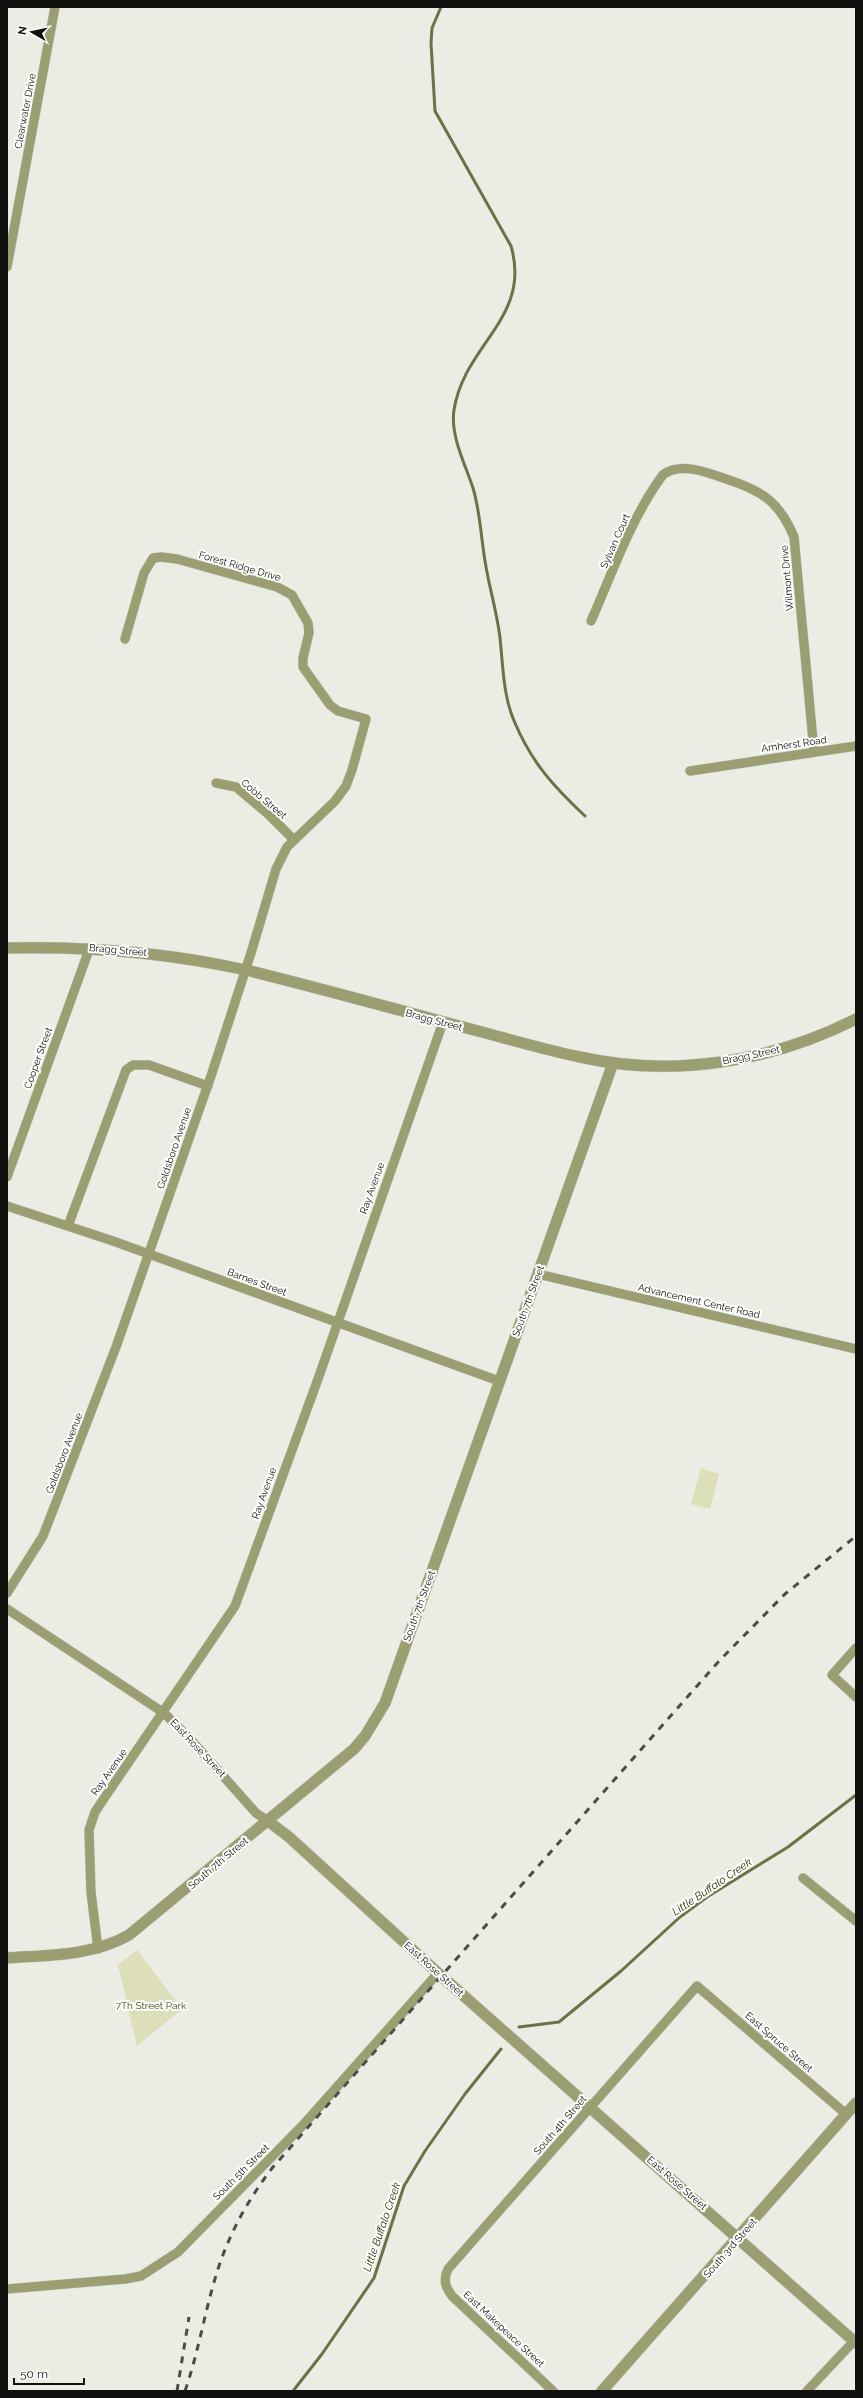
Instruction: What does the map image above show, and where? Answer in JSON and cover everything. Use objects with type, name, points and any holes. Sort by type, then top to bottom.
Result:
[{"type":"street","name":"Clearwater Drive","points":[[7,267],[56,7]]},
{"type":"street","name":"Wilmont Drive","points":[[664,474],[682,468],[701,470],[746,485],[769,499],[785,516],[794,537],[814,751]]},
{"type":"street","name":"Sylvan Court","points":[[591,621],[643,505],[664,474]]},
{"type":"street","name":"Forest Ridge Drive","points":[[125,639],[144,573],[153,558],[162,556],[177,559],[277,587],[292,595],[308,623],[309,632],[303,658],[303,667],[330,705],[338,711],[366,719]]},
{"type":"street","name":"Goldsboro Avenue","points":[[7,1593],[43,1536],[56,1508],[149,1255],[208,1086],[246,970],[276,869],[287,847],[335,801],[346,786],[366,719]]},
{"type":"street","name":"Amherst Road","points":[[690,771],[814,751],[856,746]]},
{"type":"street","name":"Cobb Street","points":[[216,784],[236,787],[268,814],[294,840]]},
{"type":"street","name":"Bragg Street","points":[[7,948],[90,947],[187,958],[246,970],[581,1058],[613,1063],[656,1066],[726,1062],[798,1044],[856,1019]]},
{"type":"street","name":"Cooper Street","points":[[7,1177],[90,947]]},
{"type":"street","name":"Ray Avenue","points":[[98,1949],[91,1892],[90,1822],[107,1794],[164,1713],[235,1606],[318,1379],[336,1322],[443,1022]]},
{"type":"street","name":"South 7th Street","points":[[7,1958],[75,1953],[98,1949],[113,1944],[140,1929],[354,1749],[377,1718],[500,1381],[613,1063]]},
{"type":"street","points":[[68,1226],[126,1070],[133,1065],[149,1065],[208,1086]]},
{"type":"street","name":"Barnes Street","points":[[7,1206],[68,1226],[500,1381]]},
{"type":"street","name":"Advancement Center Road","points":[[538,1274],[856,1349]]},
{"type":"street","name":"East Rose Street","points":[[7,1609],[164,1713],[192,1740],[256,1813],[289,1837],[590,2108],[855,2342]]},
{"type":"street","points":[[856,1648],[832,1675],[856,1697]]},
{"type":"street","points":[[803,1878],[856,1921]]},
{"type":"street","name":"South 5th Street","points":[[7,2289],[124,2279],[141,2276],[178,2252],[304,2124],[438,1972]]},
{"type":"street","name":"South 4th Street","points":[[445,2280],[448,2269],[696,1986]]},
{"type":"street","name":"East Spruce Street","points":[[696,1986],[846,2114]]},
{"type":"street","name":"South 3rd Street","points":[[602,2391],[856,2104]]},
{"type":"street","name":"East Makepeace Street","points":[[445,2280],[446,2287],[452,2296],[553,2391]]},
{"type":"street","points":[[807,2391],[855,2342]]},
{"type":"green space","points":[[701,1468],[719,1474],[710,1509],[691,1504]]},
{"type":"green space","name":"7Th Street Park","points":[[137,1950],[182,2009],[137,2046],[118,1965]]},
{"type":"waterway","points":[[441,7],[432,28],[431,43],[435,111],[511,246],[515,271],[512,293],[505,312],[470,367],[460,387],[454,410],[454,429],[459,449],[473,488],[477,506],[487,571],[499,628],[504,681],[511,713],[536,762],[563,795],[585,816]]},
{"type":"waterway","name":"Little Buffalo Creek","points":[[519,2027],[559,2022],[621,1971],[680,1917],[707,1897],[788,1847],[856,1795]]},
{"type":"waterway","name":"Little Buffalo Creek","points":[[293,2391],[322,2354],[374,2278],[404,2186],[425,2151],[465,2094],[501,2049]]},
{"type":"railway","points":[[185,2391],[213,2284],[228,2242],[248,2203],[273,2167],[720,1660],[785,1594],[856,1536]]},
{"type":"railway","points":[[177,2391],[189,2317]]}]
